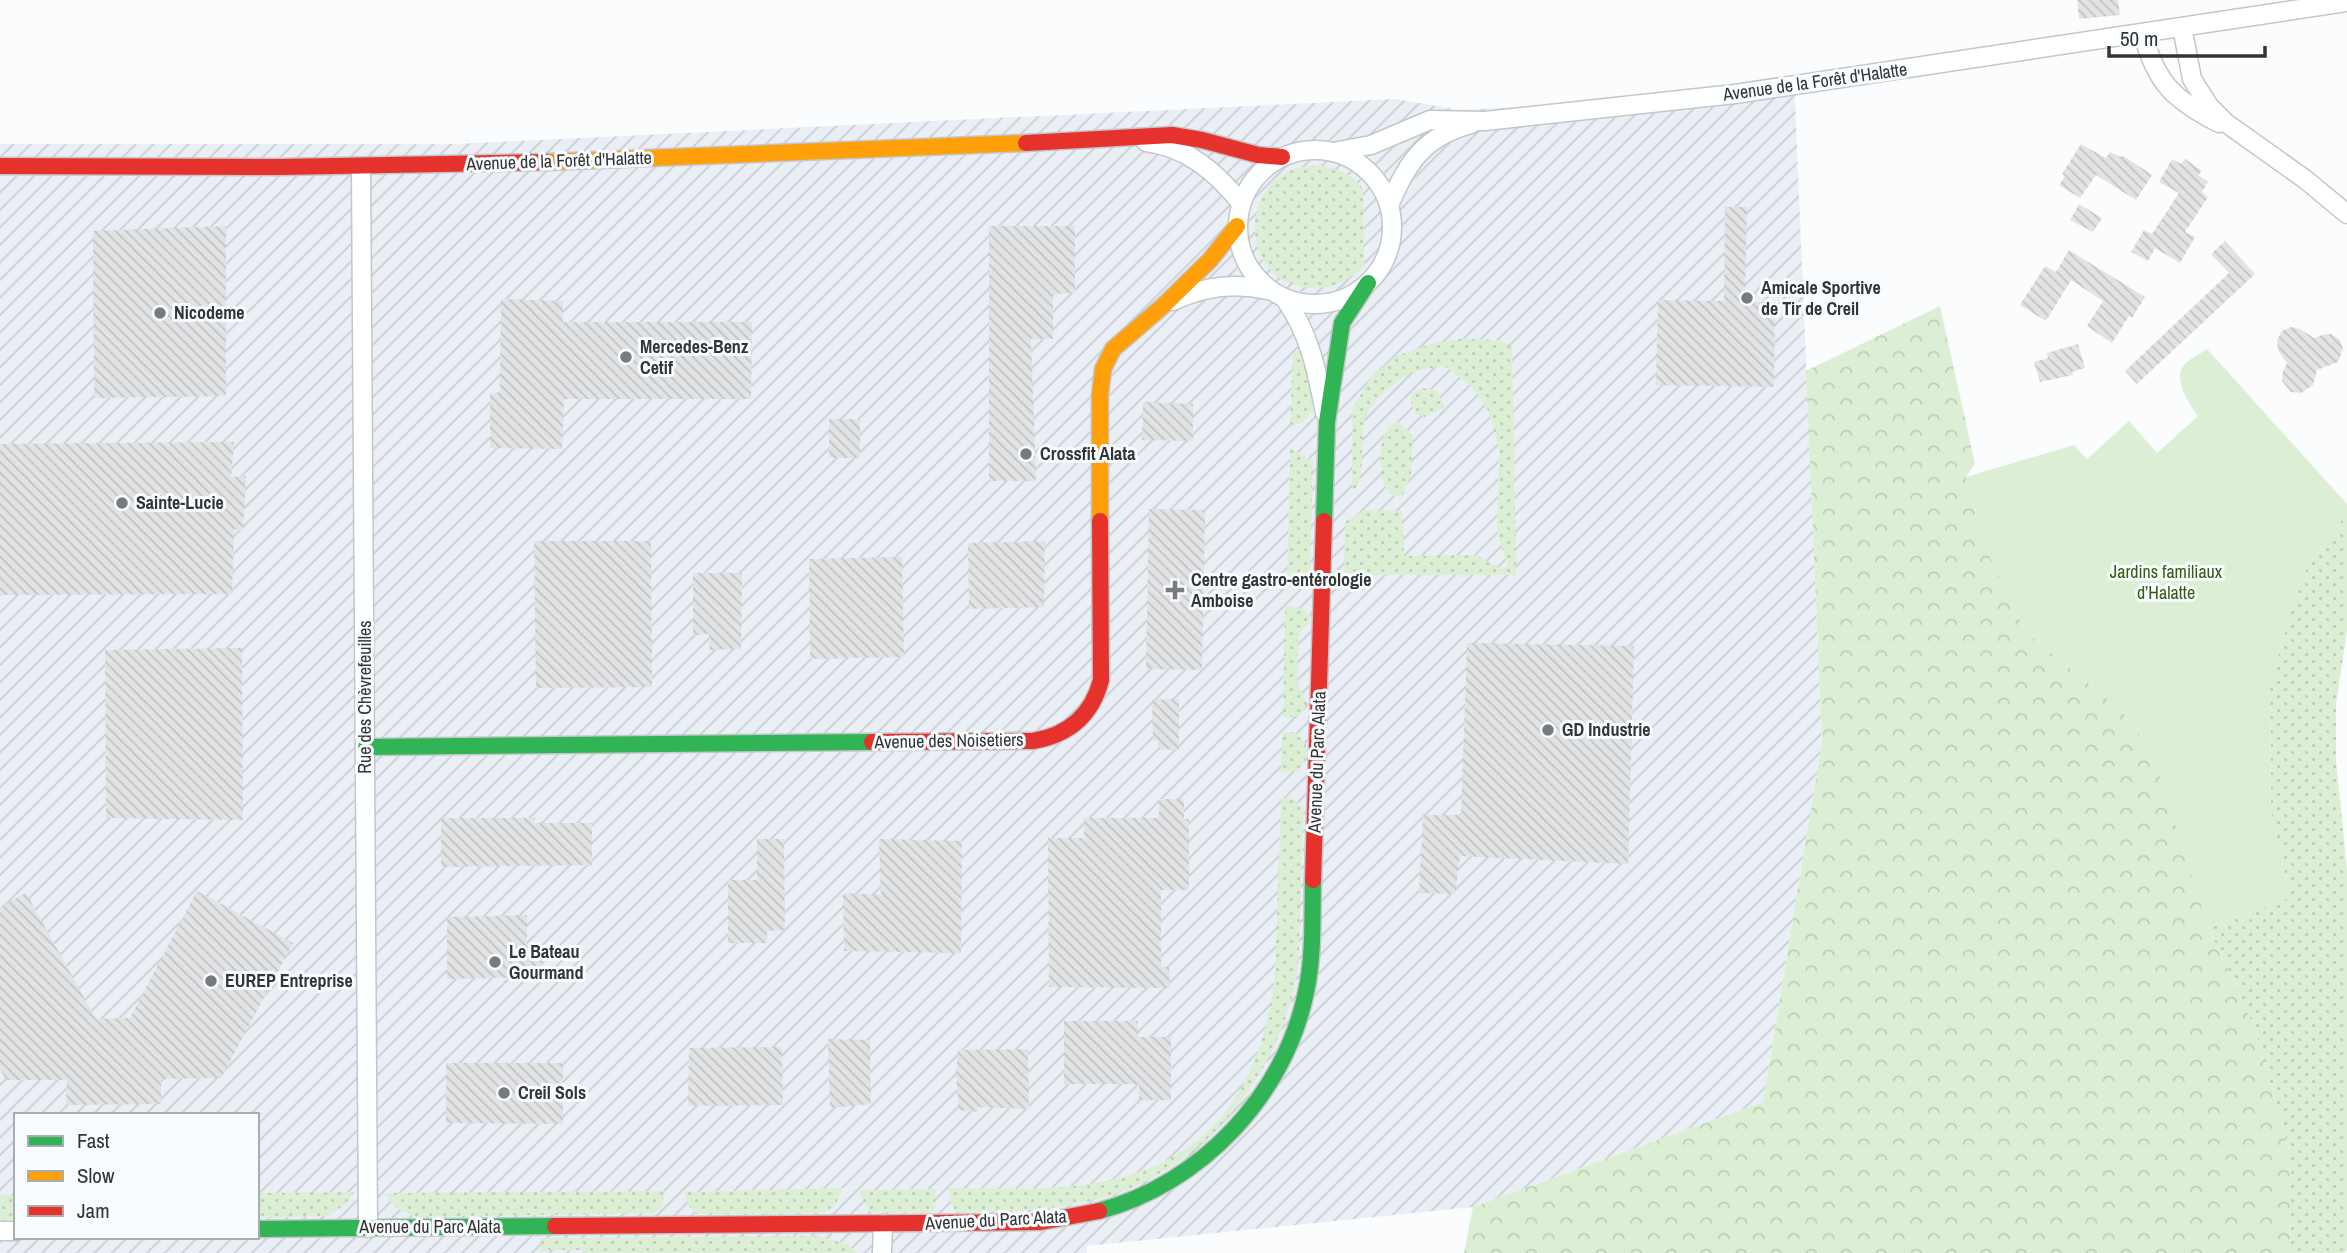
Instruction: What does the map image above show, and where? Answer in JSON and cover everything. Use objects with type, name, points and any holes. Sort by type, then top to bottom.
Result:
[{"type":"street","name":"Avenue de la Forêt d'Halatte","points":[[1333,152],[1371,145],[1430,120],[1485,121],[1735,94],[2347,2]]},
{"type":"street","points":[[2182,27],[2189,67],[2197,89],[2216,114],[2347,214]]},
{"type":"street","points":[[2143,34],[2151,62],[2169,91],[2188,105],[2240,133]]},
{"type":"street","name":"Avenue de la Forêt d'Halatte","points":[[1389,206],[1405,172],[1428,144],[1446,133],[1485,121]]},
{"type":"street","name":"Avenue de la Forêt d'Halatte","points":[[0,166],[361,166],[653,159],[1118,139],[1176,134],[1202,139],[1246,154],[1282,157]]},
{"type":"street","name":"Avenue de la Forêt d'Halatte","points":[[1118,139],[1154,143],[1190,156],[1214,173],[1241,203]]},
{"type":"street","points":[[1307,150],[1333,152],[1358,163],[1382,190],[1389,206],[1392,225],[1390,243],[1380,268],[1368,283],[1346,298],[1311,304],[1278,295],[1253,274],[1244,259],[1237,226],[1241,203],[1254,179],[1266,166],[1282,157],[1307,150]]},
{"type":"street","name":"Rue des Chèvrefeuilles","points":[[361,166],[368,1228]]},
{"type":"street","name":"Avenue des Noisetiers","points":[[366,747],[1033,741],[1045,740],[1067,731],[1077,724],[1093,704],[1101,680],[1100,406],[1103,369],[1113,349],[1164,305],[1219,251],[1237,226]]},
{"type":"street","name":"Avenue du Parc Alata","points":[[259,1229],[1033,1222],[1088,1214],[1129,1202],[1174,1179],[1211,1151],[1242,1119],[1272,1077],[1303,1008],[1310,967],[1326,422],[1342,323],[1368,283]]},
{"type":"street","name":"Avenue des Noisetiers","points":[[1164,305],[1192,293],[1221,286],[1244,285],[1278,295]]},
{"type":"street","name":"Avenue du Parc Alata","points":[[1278,295],[1309,342],[1326,422]]},
{"type":"street","points":[[882,1253],[883,1224]]},
{"type":"shaded area","points":[[1794,78],[1822,742],[1763,1102],[1473,1207],[1087,1246],[1087,1253],[0,1253],[0,144],[455,144],[1396,99],[1459,110],[1596,103]]},
{"type":"green space","points":[[1318,165],[1343,172],[1363,188],[1364,265],[1343,282],[1316,288],[1289,283],[1270,269],[1259,250],[1255,228],[1259,205],[1270,185],[1290,171]]},
{"type":"green space","points":[[1940,306],[1975,464],[1966,477],[1986,549],[2026,632],[2121,710],[2152,751],[2208,927],[2255,1029],[2289,1150],[2291,1253],[1464,1253],[1473,1207],[1763,1102],[1822,742],[1806,371]]},
{"type":"green space","points":[[1460,339],[1497,340],[1512,346],[1516,575],[1344,575],[1345,522],[1364,510],[1402,511],[1404,556],[1476,555],[1501,569],[1508,565],[1497,535],[1499,450],[1494,429],[1487,408],[1471,386],[1444,366],[1410,374],[1385,392],[1371,408],[1364,423],[1359,480],[1357,488],[1352,490],[1352,409],[1371,377],[1396,356],[1435,343]]},
{"type":"green space","points":[[1303,349],[1313,411],[1303,422],[1290,427],[1293,353]]},
{"type":"green space","name":"Jardins familiaux d’Halatte","points":[[2207,349],[2347,504],[2347,513],[2301,577],[2270,684],[2271,811],[2290,898],[2208,927],[2152,751],[2121,710],[2026,632],[1986,549],[1966,477],[2074,445],[2087,459],[2129,421],[2157,453],[2198,416],[2184,392],[2180,377],[2184,365]]},
{"type":"green space","points":[[1422,388],[1437,390],[1445,407],[1425,417],[1416,414],[1411,398],[1414,392]]},
{"type":"green space","points":[[1398,421],[1413,435],[1411,474],[1402,497],[1387,489],[1381,465],[1384,435]]},
{"type":"green space","points":[[1290,448],[1313,461],[1310,575],[1297,587],[1287,587]]},
{"type":"green space","points":[[2347,513],[2347,631],[2336,704],[2336,759],[2347,870],[2347,1250],[2345,1253],[2291,1253],[2289,1150],[2255,1029],[2208,927],[2290,898],[2271,811],[2270,684],[2301,577]]},
{"type":"green space","points":[[1285,606],[1302,608],[1309,615],[1310,623],[1300,632],[1298,639],[1297,682],[1307,703],[1301,713],[1292,717],[1283,717]]},
{"type":"green space","points":[[1294,732],[1303,740],[1306,756],[1297,771],[1281,772],[1282,733]]},
{"type":"green space","points":[[1281,798],[1294,799],[1304,809],[1297,976],[1285,1020],[1270,1055],[1251,1087],[1227,1118],[1200,1144],[1170,1167],[1137,1185],[1102,1198],[1031,1210],[956,1211],[951,1202],[949,1188],[1042,1188],[1118,1178],[1157,1165],[1189,1147],[1216,1123],[1238,1094],[1255,1059],[1267,1020],[1275,976]]},
{"type":"green space","points":[[843,1188],[835,1206],[823,1213],[696,1214],[687,1204],[685,1192]]},
{"type":"green space","points":[[936,1189],[935,1207],[931,1213],[871,1212],[859,1190]]},
{"type":"green space","points":[[665,1191],[663,1204],[655,1213],[415,1217],[397,1208],[384,1193]]},
{"type":"green space","points":[[354,1192],[346,1204],[328,1216],[259,1218],[259,1193]]},
{"type":"green space","points":[[0,1195],[14,1195],[14,1220],[0,1220]]},
{"type":"green space","points":[[818,1236],[848,1244],[857,1253],[583,1253],[582,1250],[548,1250],[541,1253],[541,1238]]},
{"type":"building","points":[[2077,0],[2118,0],[2120,15],[2079,19]]},
{"type":"building","points":[[2081,144],[2106,158],[2110,152],[2121,157],[2122,155],[2152,175],[2136,200],[2096,175],[2080,198],[2059,185],[2065,176],[2062,174]]},
{"type":"building","points":[[2172,159],[2181,164],[2185,159],[2202,171],[2198,175],[2208,182],[2202,192],[2208,197],[2185,232],[2195,237],[2180,263],[2155,248],[2148,261],[2131,252],[2144,230],[2152,234],[2179,193],[2159,182]]},
{"type":"building","points":[[2079,204],[2102,218],[2093,232],[2070,220]]},
{"type":"building","name":"Amicale Sportive de Tir de Creil","points":[[1725,207],[1747,207],[1745,295],[1754,296],[1754,302],[1775,302],[1774,387],[1656,385],[1658,300],[1724,301]]},
{"type":"building","name":"Nicodeme","points":[[226,226],[226,396],[94,398],[93,231]]},
{"type":"building","points":[[989,226],[1075,226],[1075,293],[1053,294],[1053,339],[1031,339],[1036,481],[989,481]]},
{"type":"building","points":[[2225,241],[2255,274],[2137,384],[2125,371],[2229,273],[2211,254]]},
{"type":"building","points":[[2069,250],[2145,297],[2112,343],[2087,326],[2103,301],[2071,280],[2046,321],[2020,305],[2045,266],[2056,272]]},
{"type":"building","name":"Mercedes-Benz Cetif","points":[[501,299],[563,301],[563,322],[752,322],[751,399],[564,399],[562,449],[490,448],[490,394],[500,392]]},
{"type":"building","points":[[2291,327],[2314,338],[2331,334],[2340,340],[2343,349],[2338,362],[2317,370],[2313,385],[2301,393],[2291,392],[2282,381],[2287,363],[2278,350],[2277,340],[2282,331]]},
{"type":"building","points":[[2078,344],[2085,368],[2072,372],[2073,375],[2040,382],[2034,362],[2048,358],[2047,353]]},
{"type":"building","points":[[1143,402],[1193,404],[1193,441],[1142,440]]},
{"type":"building","points":[[829,419],[860,419],[860,458],[829,458]]},
{"type":"building","name":"Sainte-Lucie","points":[[234,442],[231,477],[246,476],[243,531],[234,529],[232,594],[0,595],[0,444]]},
{"type":"building","name":"Centre gastro-entérologie Amboise","points":[[1149,509],[1205,510],[1202,670],[1146,669]]},
{"type":"building","points":[[534,541],[651,541],[652,687],[536,688]]},
{"type":"building","points":[[1045,541],[1044,607],[969,609],[968,543]]},
{"type":"building","points":[[902,557],[904,657],[810,659],[809,559]]},
{"type":"building","points":[[693,573],[742,573],[741,649],[710,650],[709,634],[693,635]]},
{"type":"building","name":"GD Industrie","points":[[1467,643],[1634,646],[1628,864],[1460,856],[1455,894],[1419,893],[1423,815],[1461,815]]},
{"type":"building","points":[[242,648],[243,820],[106,818],[105,650]]},
{"type":"building","points":[[1179,699],[1179,750],[1158,749],[1158,740],[1153,740],[1152,700]]},
{"type":"building","points":[[1159,799],[1184,799],[1184,819],[1189,819],[1189,890],[1161,890],[1161,967],[1169,967],[1170,988],[1049,987],[1048,838],[1084,838],[1084,818],[1159,818]]},
{"type":"building","points":[[441,818],[535,818],[534,823],[592,823],[592,865],[441,867]]},
{"type":"building","points":[[757,839],[784,839],[785,930],[767,931],[767,943],[728,943],[728,880],[757,880]]},
{"type":"building","points":[[879,839],[962,841],[961,953],[844,951],[843,893],[881,895]]},
{"type":"building","name":"EUREP Entreprise","points":[[197,891],[293,943],[221,1078],[161,1079],[161,1104],[66,1105],[67,1080],[6,1080],[0,1069],[0,907],[26,893],[96,1019],[130,1018]]},
{"type":"building","name":"Le Bateau Gourmand","points":[[527,915],[527,946],[542,947],[543,977],[447,979],[447,917]]},
{"type":"building","points":[[1064,1021],[1138,1021],[1138,1037],[1171,1037],[1171,1100],[1139,1100],[1139,1084],[1064,1084]]},
{"type":"building","points":[[828,1039],[870,1040],[871,1104],[830,1108]]},
{"type":"building","points":[[782,1047],[783,1105],[688,1106],[689,1048]]},
{"type":"building","points":[[1028,1049],[1029,1109],[978,1107],[977,1112],[959,1110],[956,1075],[958,1050]]},
{"type":"building","name":"Creil Sols","points":[[446,1063],[563,1063],[563,1124],[446,1123]]},
{"type":"traffic: fast","points":[[1324,521],[1327,422],[1342,323],[1368,283]]},
{"type":"traffic: fast","points":[[366,747],[872,742]]},
{"type":"traffic: fast","points":[[1099,1211],[1136,1198],[1171,1180],[1204,1157],[1233,1130],[1258,1099],[1279,1066],[1295,1030],[1306,992],[1311,950],[1313,880]]},
{"type":"traffic: fast","points":[[259,1229],[555,1226]]},
{"type":"traffic: slow","points":[[547,162],[1026,143]]},
{"type":"traffic: slow","points":[[1100,521],[1100,395],[1103,369],[1113,349],[1210,260],[1237,226]]},
{"type":"traffic: jam","points":[[1026,143],[1172,135],[1258,155],[1282,157]]},
{"type":"traffic: jam","points":[[0,166],[280,167],[547,162]]},
{"type":"traffic: jam","points":[[872,742],[1033,741],[1058,734],[1077,721],[1092,703],[1101,680],[1100,521]]},
{"type":"traffic: jam","points":[[1313,880],[1324,521]]},
{"type":"traffic: jam","points":[[555,1226],[1041,1222],[1099,1211]]},
{"type":"place","name":"Amicale Sportive de Tir de Creil","points":[[1747,298]]},
{"type":"place","name":"Nicodeme","points":[[160,313]]},
{"type":"place","name":"Mercedes-Benz Cetif","points":[[626,357]]},
{"type":"place","name":"Crossfit Alata","points":[[1026,454]]},
{"type":"place","name":"Sainte-Lucie","points":[[122,503]]},
{"type":"place","name":"Centre gastro-entérologie Amboise","points":[[1175,590]]},
{"type":"place","name":"GD Industrie","points":[[1548,730]]},
{"type":"place","name":"Le Bateau Gourmand","points":[[495,962]]},
{"type":"place","name":"EUREP Entreprise","points":[[211,981]]},
{"type":"place","name":"Creil Sols","points":[[504,1093]]}]
